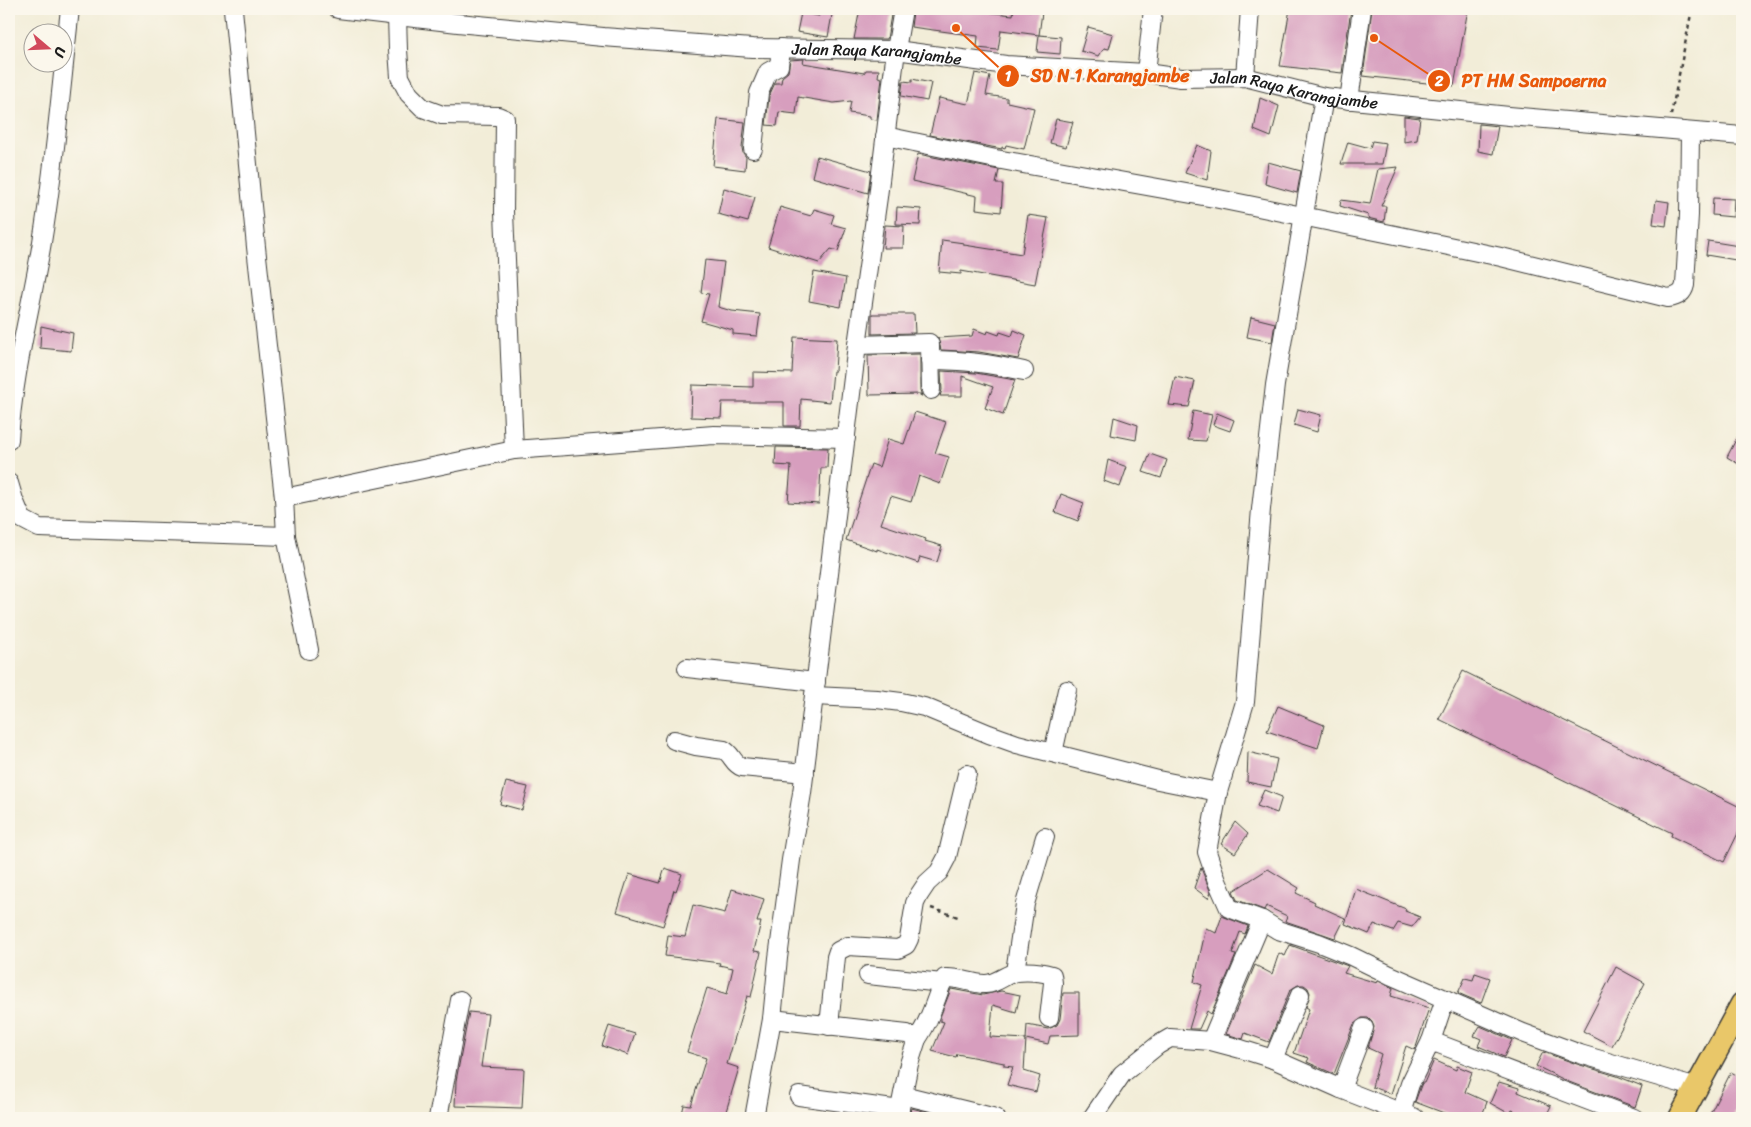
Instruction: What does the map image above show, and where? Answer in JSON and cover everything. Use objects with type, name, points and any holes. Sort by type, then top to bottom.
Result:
[{"type":"main road","points":[[1680,1118],[1742,1004]]},
{"type":"street","points":[[9,440],[14,391],[32,298],[52,175],[70,9]]},
{"type":"street","points":[[233,9],[256,247],[284,498],[286,536],[309,650]]},
{"type":"street","name":"Jalan Raya Karangjambe","points":[[338,9],[603,38],[752,48],[896,50],[1006,64],[1146,73],[1181,78],[1245,77],[1324,98],[1690,133],[1742,136]]},
{"type":"street","points":[[754,1118],[772,1019],[778,958],[805,773],[856,345],[903,9]]},
{"type":"street","points":[[1146,73],[1153,9]]},
{"type":"street","points":[[1245,77],[1250,9]]},
{"type":"street","points":[[1349,100],[1362,9]]},
{"type":"street","points":[[398,16],[400,77],[409,94],[423,108],[442,115],[498,116],[505,120],[504,222],[514,450]]},
{"type":"street","points":[[753,149],[759,93],[768,72],[779,66],[781,48]]},
{"type":"street","points":[[1324,98],[1275,385],[1261,509],[1245,702],[1218,792],[1207,852],[1217,881],[1229,908],[1262,920],[1278,930],[1319,943],[1524,1033],[1580,1054],[1697,1088]]},
{"type":"street","points":[[885,136],[996,159],[1305,216],[1501,258],[1674,298],[1682,293],[1685,285],[1689,215],[1690,133]]},
{"type":"street","points":[[856,345],[929,343],[931,390]]},
{"type":"street","points":[[930,360],[961,360],[987,363],[1024,371]]},
{"type":"street","points":[[284,498],[409,470],[514,450],[714,435],[846,438]]},
{"type":"street","points":[[9,483],[22,519],[39,528],[286,536]]},
{"type":"street","points":[[687,668],[916,705],[989,734],[1053,753],[1158,780],[1218,792]]},
{"type":"street","points":[[1053,753],[1067,690]]},
{"type":"street","points":[[674,740],[696,746],[724,750],[728,752],[735,763],[742,767],[805,773]]},
{"type":"street","points":[[829,1026],[838,951],[848,946],[898,949],[906,945],[910,939],[915,903],[927,883],[939,872],[947,857],[967,774]]},
{"type":"street","points":[[1015,972],[1025,904],[1045,838]]},
{"type":"street","points":[[1211,1041],[1262,920]]},
{"type":"street","points":[[900,1108],[917,1039],[932,1012],[945,978],[986,984],[1015,972],[1052,975],[1053,983],[1049,1018]]},
{"type":"street","points":[[868,975],[942,982]]},
{"type":"street","points":[[1273,1060],[1300,995]]},
{"type":"street","points":[[1092,1118],[1122,1074],[1158,1045],[1170,1038],[1211,1041],[1273,1060],[1408,1116],[1410,1084],[1431,1041],[1446,999]]},
{"type":"street","points":[[438,1118],[460,1000]]},
{"type":"street","points":[[772,1019],[907,1034],[917,1039]]},
{"type":"street","points":[[1341,1089],[1364,1028]]},
{"type":"street","points":[[1431,1041],[1634,1118]]},
{"type":"street","points":[[799,1096],[996,1118]]},
{"type":"path","points":[[1668,130],[1692,9]]},
{"type":"path","points":[[915,903],[961,918]]},
{"type":"green space","points":[[733,9],[791,9],[790,15]]},
{"type":"building","points":[[820,9],[833,9],[828,37],[797,32],[801,13],[819,16]]},
{"type":"building","points":[[860,9],[892,9],[887,39],[854,39]]},
{"type":"building","points":[[918,9],[960,9],[1013,15],[1014,9],[1042,12],[1039,35],[1001,30],[998,50],[977,48],[978,36],[911,27],[913,11],[918,12]]},
{"type":"building","points":[[1290,9],[1351,9],[1342,73],[1280,66]]},
{"type":"building","points":[[1372,9],[1468,9],[1454,86],[1363,76]]},
{"type":"building","points":[[1088,27],[1113,34],[1109,49],[1104,48],[1099,56],[1081,51]]},
{"type":"building","points":[[1039,35],[1061,37],[1060,54],[1037,52]]},
{"type":"building","points":[[804,59],[803,63],[864,73],[866,70],[879,70],[878,77],[882,78],[877,120],[870,119],[870,116],[849,113],[851,101],[834,103],[798,97],[796,114],[779,112],[777,126],[766,125],[769,96],[775,83],[781,83],[782,77],[788,72],[790,60]]},
{"type":"building","points":[[975,73],[990,76],[986,95],[1007,98],[1007,102],[1034,108],[1024,149],[1006,145],[1002,149],[930,135],[939,98],[968,104]]},
{"type":"building","points":[[912,79],[931,83],[927,101],[901,96],[903,81],[912,82]]},
{"type":"building","points":[[1260,98],[1279,106],[1271,137],[1254,130]]},
{"type":"building","points":[[1404,116],[1420,118],[1417,140],[1404,142]]},
{"type":"building","points":[[718,119],[745,122],[742,148],[746,157],[745,170],[713,166]]},
{"type":"building","points":[[1056,119],[1073,122],[1066,147],[1050,143]]},
{"type":"building","points":[[1479,124],[1498,126],[1493,154],[1478,151]]},
{"type":"building","points":[[1372,141],[1386,143],[1382,164],[1341,164],[1348,142],[1370,148]]},
{"type":"building","points":[[1197,145],[1211,151],[1207,180],[1185,173]]},
{"type":"building","points":[[918,154],[999,170],[996,184],[1003,184],[1001,212],[976,209],[977,196],[912,181]]},
{"type":"building","points":[[817,156],[871,171],[868,193],[812,177]]},
{"type":"building","points":[[1268,162],[1301,171],[1297,193],[1265,184]]},
{"type":"building","points":[[1398,167],[1381,206],[1386,206],[1384,222],[1368,218],[1368,215],[1340,206],[1341,200],[1370,204],[1378,169]]},
{"type":"building","points":[[724,188],[755,197],[748,222],[718,214]]},
{"type":"building","points":[[1713,198],[1734,199],[1733,217],[1712,215]]},
{"type":"building","points":[[1656,200],[1669,202],[1666,226],[1653,224]]},
{"type":"building","points":[[780,207],[811,216],[814,209],[834,215],[831,224],[846,228],[838,251],[831,249],[819,263],[768,247]]},
{"type":"building","points":[[897,207],[921,209],[920,225],[896,224]]},
{"type":"building","points":[[1028,215],[1048,218],[1035,284],[961,271],[961,274],[939,272],[942,240],[1022,254]]},
{"type":"building","points":[[885,225],[904,226],[903,248],[883,248]]},
{"type":"building","points":[[1708,241],[1739,246],[1736,260],[1706,255]]},
{"type":"building","points":[[705,260],[724,262],[718,307],[732,311],[760,314],[757,336],[733,334],[733,330],[701,321],[709,294],[701,293]]},
{"type":"building","points":[[814,272],[846,278],[841,307],[809,301]]},
{"type":"building","points":[[872,314],[914,314],[915,333],[872,334]]},
{"type":"building","points":[[1251,317],[1275,323],[1272,342],[1247,337]]},
{"type":"building","points":[[41,326],[73,333],[71,351],[40,348]]},
{"type":"building","points":[[974,329],[987,334],[988,331],[999,335],[1000,332],[1012,336],[1014,330],[1026,335],[1018,359],[979,352],[941,350],[938,338],[972,336]]},
{"type":"building","points":[[794,337],[837,339],[835,371],[833,371],[830,402],[801,399],[800,426],[784,426],[784,402],[722,402],[721,418],[691,417],[692,385],[753,387],[753,372],[792,373]]},
{"type":"building","points":[[920,354],[920,390],[922,396],[920,396],[921,394],[869,395],[868,355]]},
{"type":"building","points":[[941,371],[976,373],[1015,380],[1003,415],[985,408],[993,387],[962,376],[962,396],[940,396],[942,390]]},
{"type":"building","points":[[1175,377],[1195,381],[1189,407],[1169,405]]},
{"type":"building","points":[[1298,409],[1321,415],[1317,432],[1294,425]]},
{"type":"building","points":[[1193,411],[1212,415],[1206,441],[1188,440]]},
{"type":"building","points":[[915,412],[946,422],[935,453],[949,457],[940,484],[919,476],[911,502],[891,496],[881,524],[942,546],[937,562],[920,557],[918,563],[846,540],[871,464],[879,467],[888,439],[904,444]]},
{"type":"building","points":[[1217,413],[1234,420],[1230,431],[1213,425]]},
{"type":"building","points":[[1114,417],[1138,425],[1136,440],[1111,435]]},
{"type":"building","points":[[1742,428],[1742,466],[1727,457]]},
{"type":"building","points":[[776,447],[828,448],[827,468],[821,468],[819,504],[788,502],[791,466],[775,465]]},
{"type":"building","points":[[1150,454],[1167,460],[1161,478],[1143,472]]},
{"type":"building","points":[[1108,460],[1127,467],[1120,487],[1104,481]]},
{"type":"building","points":[[1061,494],[1084,503],[1078,521],[1055,512]]},
{"type":"building","points":[[1463,671],[1742,808],[1742,825],[1724,862],[1671,836],[1672,833],[1439,719]]},
{"type":"building","points":[[1278,706],[1324,725],[1318,748],[1267,731]]},
{"type":"building","points":[[1248,752],[1277,759],[1271,787],[1247,782]]},
{"type":"building","points":[[506,782],[528,787],[522,810],[500,804]]},
{"type":"building","points":[[1264,790],[1282,797],[1277,813],[1257,806]]},
{"type":"building","points":[[1235,822],[1248,834],[1235,853],[1221,844]]},
{"type":"building","points":[[665,868],[682,874],[676,891],[674,890],[663,926],[617,912],[629,874],[660,883]]},
{"type":"building","points":[[1201,868],[1211,893],[1208,898],[1194,888]]},
{"type":"building","points":[[1268,869],[1299,888],[1296,893],[1315,902],[1314,904],[1345,918],[1335,938],[1285,921],[1287,916],[1266,906],[1264,910],[1237,900],[1233,891]]},
{"type":"building","points":[[732,889],[764,899],[757,922],[761,922],[754,951],[761,952],[751,997],[747,996],[727,1064],[739,1068],[724,1118],[681,1118],[684,1105],[691,1106],[706,1058],[687,1052],[707,988],[727,994],[733,968],[719,965],[720,963],[665,956],[668,935],[685,937],[693,905],[725,913]]},
{"type":"building","points":[[1356,889],[1406,909],[1405,911],[1420,917],[1412,927],[1398,923],[1393,931],[1374,924],[1369,934],[1345,924]]},
{"type":"building","points":[[1222,916],[1248,926],[1245,934],[1240,932],[1232,954],[1236,955],[1211,1014],[1207,1011],[1199,1029],[1189,1029],[1202,985],[1194,982],[1206,928],[1216,933]]},
{"type":"building","points":[[1290,945],[1348,966],[1344,973],[1377,983],[1378,981],[1393,988],[1391,996],[1429,1008],[1415,1050],[1406,1046],[1391,1094],[1372,1087],[1381,1054],[1368,1048],[1374,1027],[1368,1018],[1362,1018],[1354,1024],[1334,1074],[1307,1062],[1309,1058],[1294,1053],[1309,1009],[1306,1007],[1310,993],[1304,985],[1298,985],[1290,990],[1269,1042],[1245,1033],[1243,1039],[1226,1034],[1255,965],[1272,974],[1279,953],[1285,956]]},
{"type":"building","points":[[1616,967],[1645,983],[1612,1046],[1583,1031]]},
{"type":"building","points":[[1475,973],[1490,978],[1481,1003],[1458,993],[1465,978],[1473,980]]},
{"type":"building","points":[[951,989],[983,995],[1001,991],[1020,995],[1016,1012],[993,1005],[990,1037],[1026,1039],[1024,1071],[1040,1076],[1036,1092],[1007,1085],[1013,1067],[1004,1066],[1004,1063],[957,1054],[956,1057],[932,1051],[944,1022],[940,1021],[940,1017]]},
{"type":"building","points":[[1063,993],[1079,993],[1079,1035],[1050,1036],[1048,1044],[1026,1039],[1027,1025],[1048,1029],[1057,1025],[1060,1019]]},
{"type":"building","points":[[469,1012],[488,1014],[481,1067],[524,1069],[522,1108],[455,1106],[456,1081]]},
{"type":"building","points":[[609,1026],[635,1034],[628,1055],[602,1046]]},
{"type":"building","points":[[1480,1026],[1512,1040],[1504,1057],[1478,1046],[1481,1039],[1474,1036]]},
{"type":"building","points":[[1543,1052],[1642,1086],[1635,1107],[1569,1082],[1536,1066]]},
{"type":"building","points":[[1434,1060],[1456,1070],[1457,1066],[1472,1072],[1465,1092],[1487,1102],[1481,1118],[1452,1118],[1452,1116],[1415,1102]]},
{"type":"building","points":[[1731,1072],[1742,1078],[1742,1096],[1733,1118],[1708,1118]]},
{"type":"building","points":[[1499,1082],[1519,1088],[1518,1092],[1551,1106],[1545,1118],[1530,1118],[1512,1110],[1510,1114],[1490,1103]]},
{"type":"building","points":[[911,1108],[953,1118],[909,1118]]},
{"type":"place","name":"SD N 1 Karangjambe","points":[[956,28]]},
{"type":"place","name":"PT HM Sampoerna","points":[[1374,38]]}]
